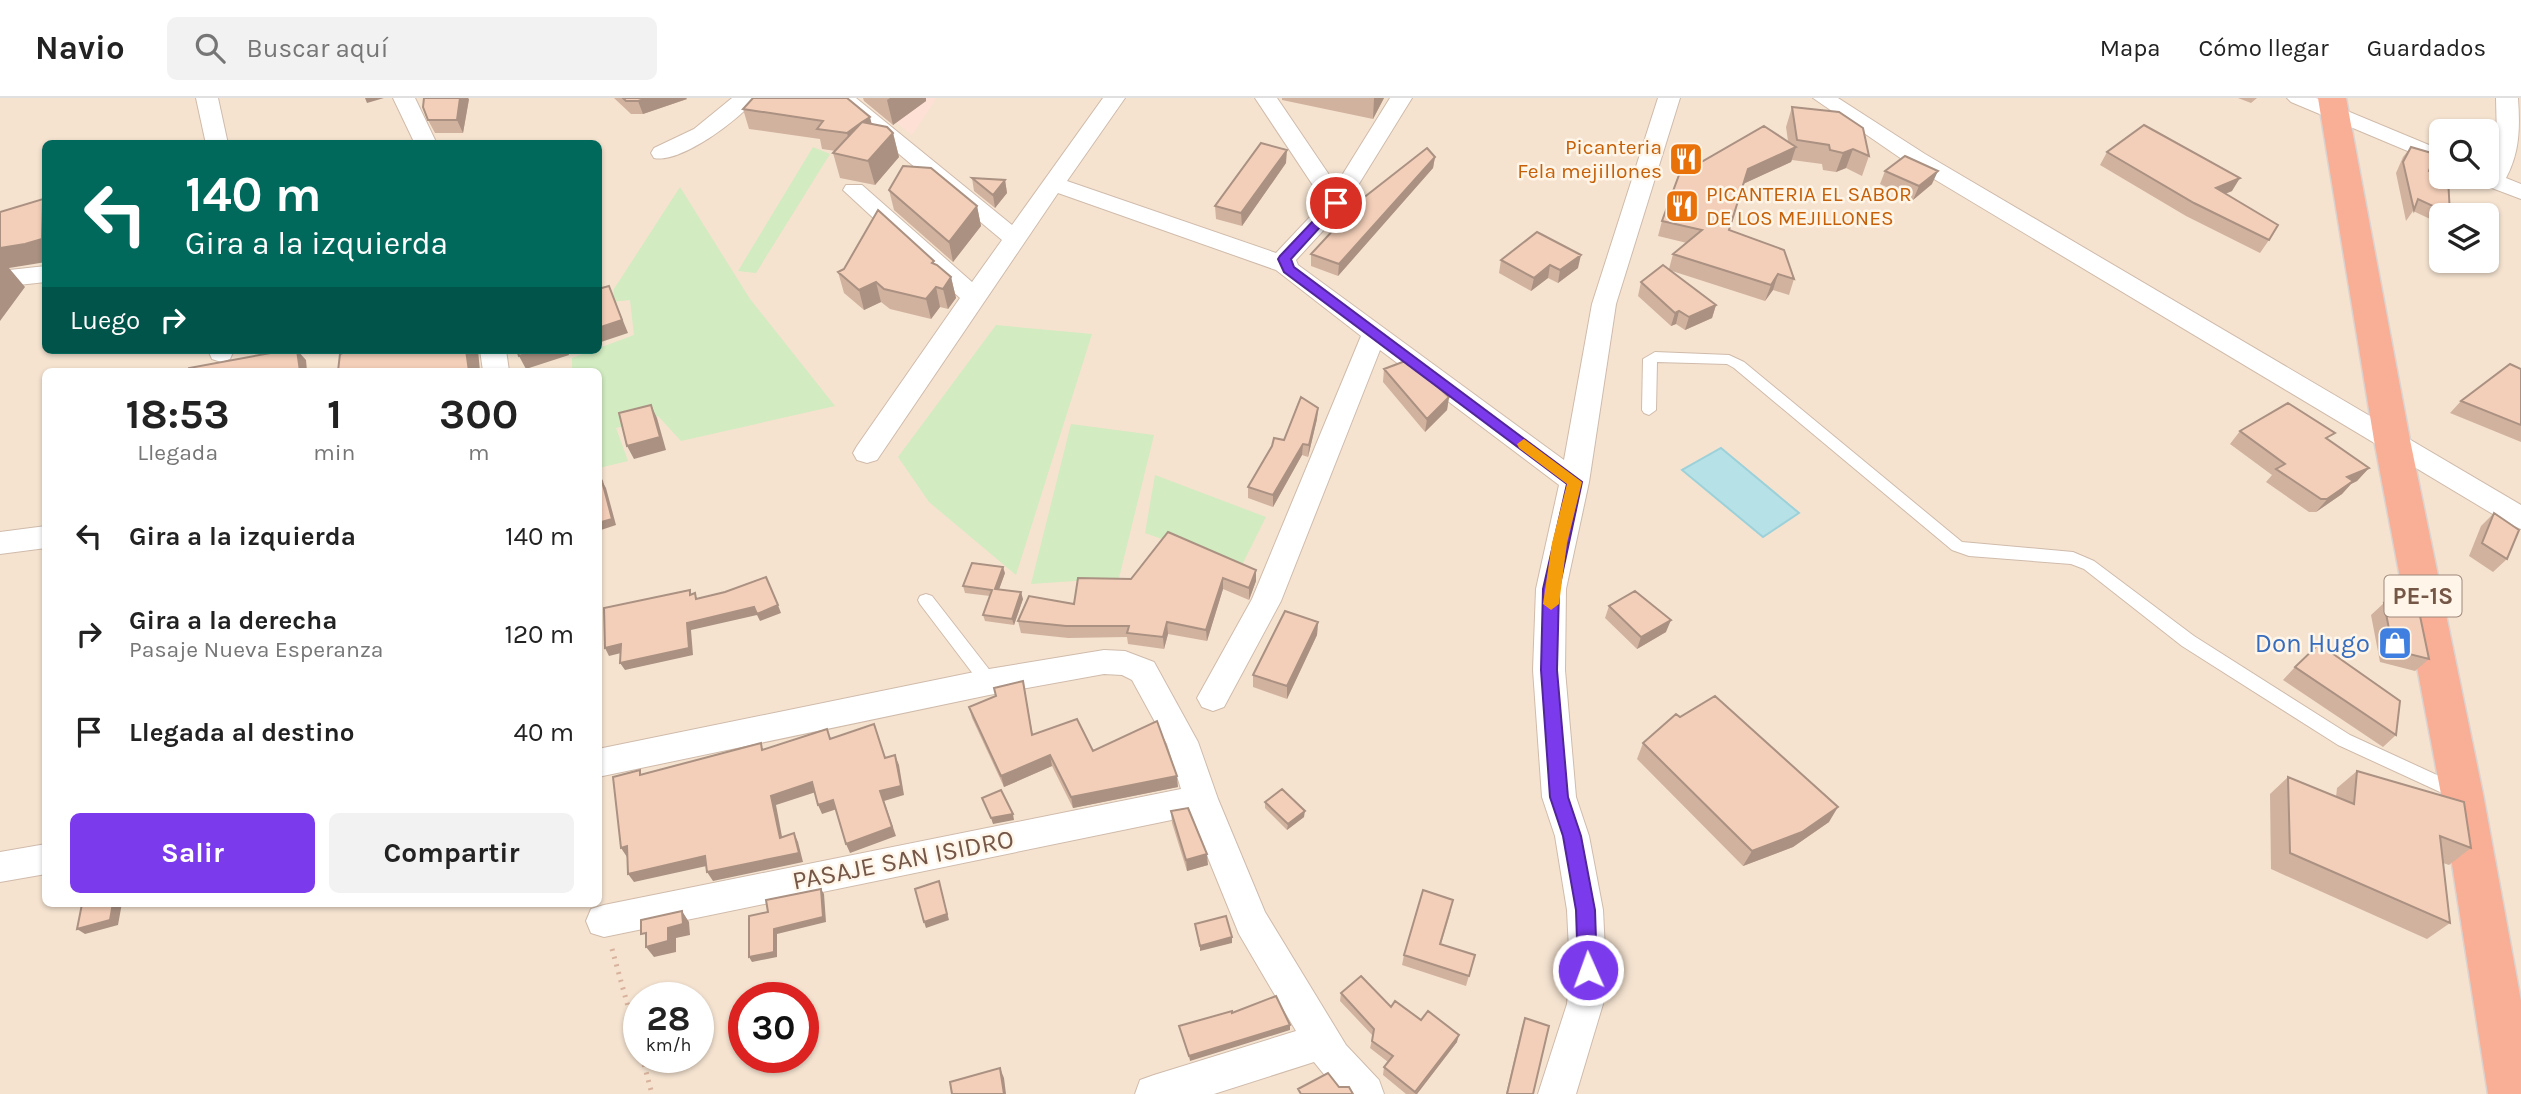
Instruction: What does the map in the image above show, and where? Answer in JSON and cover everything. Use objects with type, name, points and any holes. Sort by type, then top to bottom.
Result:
[{"type":"highway","name":"PE-1S","points":[[2333,105],[2392,440],[2462,794],[2513,1094]]},
{"type":"street","points":[[207,98],[216,140]]},
{"type":"street","points":[[404,98],[424,140]]},
{"type":"street","points":[[662,153],[702,134],[744,98]]},
{"type":"street","points":[[843,98],[1016,239]]},
{"type":"street","points":[[867,453],[1114,98]]},
{"type":"street","points":[[1266,98],[1336,203]]},
{"type":"street","points":[[1284,264],[1284,259],[1336,203],[1401,98]]},
{"type":"street","points":[[1557,1094],[1584,1004],[1588,970],[1586,910],[1572,836],[1559,797],[1549,670],[1551,589],[1575,482],[1604,304],[1669,98]]},
{"type":"street","points":[[1824,98],[1917,159],[2521,519]]},
{"type":"street","points":[[2298,98],[2333,105],[2429,153]]},
{"type":"street","points":[[2499,168],[2503,164],[2510,140],[2507,98]]},
{"type":"street","points":[[2499,183],[2521,192]]},
{"type":"street","points":[[1054,184],[1284,264],[1575,482]]},
{"type":"street","points":[[854,190],[974,297]]},
{"type":"street","points":[[0,279],[42,274]]},
{"type":"street","points":[[1213,698],[1266,601],[1375,332]]},
{"type":"street","points":[[0,543],[42,538]]},
{"type":"street","points":[[602,754],[1104,662],[1125,663],[1143,671],[1182,742],[1252,922],[1333,1058],[1365,1094]]},
{"type":"street","name":"PASAJE SAN ISIDRO","points":[[604,920],[1202,799]]},
{"type":"street","points":[[0,867],[42,860]]},
{"type":"street","points":[[1154,1094],[1323,1041]]},
{"type":"lane","points":[[1649,410],[1650,359],[1729,360],[1739,365],[1957,546],[1969,550],[2073,558],[2089,565],[2188,641],[2344,740],[2462,794]]},
{"type":"lane","points":[[926,600],[989,682]]},
{"type":"path","points":[[604,920],[623,988]]},
{"type":"path","points":[[646,1073],[652,1094]]},
{"type":"shaded area","points":[[0,98],[2521,98],[2521,1094],[0,1094]]},
{"type":"shaded area","points":[[936,99],[912,135],[868,100]]},
{"type":"green space","points":[[813,147],[830,154],[756,273],[738,271]]},
{"type":"green space","points":[[680,187],[750,299],[835,406],[681,441],[658,416],[616,428],[628,461],[602,467],[602,368],[572,368],[572,358],[583,354],[602,354],[602,347],[634,335],[630,300],[612,302],[614,289]]},
{"type":"green space","points":[[996,325],[1092,334],[1016,575],[929,502],[898,457]]},
{"type":"green space","points":[[1071,424],[1154,435],[1119,578],[1031,584]]},
{"type":"green space","points":[[1155,475],[1266,517],[1241,567],[1145,533]]},
{"type":"water","points":[[1721,448],[1799,513],[1763,537],[1682,470]]},
{"type":"building","points":[[424,98],[460,98],[457,120],[428,120],[423,107]]},
{"type":"building","points":[[623,98],[648,98],[626,101]]},
{"type":"building","points":[[753,98],[847,98],[870,117],[847,133],[817,129],[823,121],[743,109]]},
{"type":"building","points":[[1792,107],[1839,112],[1863,128],[1869,156],[1853,149],[1843,153],[1830,150],[1829,145],[1797,140]]},
{"type":"building","points":[[862,122],[887,127],[893,133],[868,161],[833,153]]},
{"type":"building","points":[[2144,125],[2240,178],[2216,188],[2278,225],[2269,240],[2194,203],[2107,152]]},
{"type":"building","points":[[1764,126],[1796,147],[1748,169],[1729,230],[1784,250],[1794,279],[1778,274],[1771,285],[1673,254],[1702,230],[1662,221],[1679,175]]},
{"type":"building","points":[[1261,143],[1287,150],[1241,213],[1215,206]]},
{"type":"building","points":[[2411,147],[2429,152],[2429,189],[2449,189],[2449,203],[2429,204],[2418,199],[2414,210],[2403,162]]},
{"type":"building","points":[[1427,148],[1435,157],[1339,264],[1311,254],[1362,199]]},
{"type":"building","points":[[1905,156],[1938,171],[1919,186],[1885,171]]},
{"type":"building","points":[[903,166],[931,168],[977,206],[949,242],[889,190]]},
{"type":"building","points":[[972,178],[1005,180],[993,195]]},
{"type":"building","points":[[42,199],[42,239],[0,248],[0,212]]},
{"type":"building","points":[[878,210],[934,261],[932,263],[951,277],[943,289],[936,287],[926,299],[884,289],[876,282],[859,290],[838,272],[844,269]]},
{"type":"building","points":[[1537,232],[1581,255],[1560,270],[1550,265],[1534,278],[1501,260]]},
{"type":"building","points":[[1663,265],[1716,305],[1689,317],[1679,311],[1675,313],[1641,282]]},
{"type":"building","points":[[609,286],[622,320],[602,327],[602,288]]},
{"type":"building","points":[[265,354],[298,354],[300,368],[189,368]]},
{"type":"building","points":[[340,354],[467,354],[469,368],[338,368]]},
{"type":"building","points":[[1408,360],[1449,397],[1427,419],[1384,369]]},
{"type":"building","points":[[2510,364],[2521,369],[2521,425],[2461,401]]},
{"type":"building","points":[[1301,397],[1318,408],[1309,445],[1303,444],[1273,495],[1248,487],[1274,438],[1284,440]]},
{"type":"building","points":[[2288,403],[2335,433],[2326,438],[2369,468],[2347,477],[2353,481],[2327,499],[2321,499],[2276,469],[2285,464],[2240,431]]},
{"type":"building","points":[[651,405],[660,437],[627,446],[619,413]]},
{"type":"building","points":[[602,481],[612,519],[602,522]]},
{"type":"building","points":[[2494,513],[2519,530],[2507,559],[2482,543]]},
{"type":"building","points":[[1168,532],[1256,570],[1249,588],[1223,578],[1206,630],[1167,622],[1163,637],[1127,633],[1129,626],[1066,626],[1018,621],[1029,596],[1074,604],[1078,578],[1131,579]]},
{"type":"building","points":[[972,563],[1003,567],[995,589],[1021,592],[1012,619],[983,615],[992,590],[963,586]]},
{"type":"building","points":[[766,577],[778,605],[757,614],[754,607],[687,623],[689,648],[620,663],[621,644],[605,648],[604,608],[690,590],[690,595],[695,593],[696,599]]},
{"type":"building","points":[[1635,591],[1671,620],[1641,637],[1609,606]]},
{"type":"building","points":[[2384,603],[2419,611],[2429,659],[2393,650]]},
{"type":"building","points":[[1285,611],[1318,622],[1287,686],[1253,675]]},
{"type":"building","points":[[2319,644],[2400,701],[2396,735],[2295,667]]},
{"type":"building","points":[[1023,681],[1032,735],[1077,719],[1093,751],[1157,721],[1177,776],[1071,797],[1050,755],[1001,776],[969,707],[996,696],[994,688]]},
{"type":"building","points":[[1715,696],[1838,807],[1802,832],[1752,851],[1643,743],[1676,714],[1680,717]]},
{"type":"building","points":[[874,724],[885,758],[895,755],[901,786],[880,791],[892,827],[846,844],[833,800],[818,805],[812,782],[771,796],[780,838],[794,833],[799,853],[707,872],[705,856],[628,874],[627,846],[621,848],[613,777],[640,770],[640,775],[761,743],[762,750],[827,729],[830,739]]},
{"type":"building","points":[[2357,771],[2464,802],[2471,848],[2440,836],[2450,923],[2290,853],[2288,777],[2354,804]]},
{"type":"building","points":[[1282,789],[1305,811],[1288,824],[1265,802]]},
{"type":"building","points":[[1001,790],[1013,814],[991,818],[982,798]]},
{"type":"building","points":[[1188,808],[1207,854],[1186,860],[1171,811]]},
{"type":"building","points":[[939,881],[947,914],[924,922],[915,889]]},
{"type":"building","points":[[821,889],[823,917],[774,929],[774,952],[749,957],[749,916],[768,912],[766,900]]},
{"type":"building","points":[[1423,890],[1453,900],[1440,944],[1475,955],[1469,976],[1404,955]]},
{"type":"building","points":[[81,907],[112,907],[110,920],[77,929]]},
{"type":"building","points":[[682,911],[683,924],[668,928],[668,941],[646,947],[646,933],[641,934],[641,920]]},
{"type":"building","points":[[1226,916],[1232,937],[1200,946],[1195,924]]},
{"type":"building","points":[[1361,976],[1391,1007],[1395,1001],[1421,1020],[1428,1011],[1459,1035],[1415,1092],[1384,1067],[1393,1056],[1372,1041],[1374,1029],[1341,993]]},
{"type":"building","points":[[1276,996],[1290,1025],[1189,1056],[1179,1026],[1232,1013]]},
{"type":"building","points":[[1525,1018],[1549,1026],[1533,1094],[1507,1094]]},
{"type":"building","points":[[1000,1068],[1004,1094],[952,1094],[950,1082]]},
{"type":"building","points":[[1328,1073],[1339,1087],[1349,1087],[1353,1094],[1301,1094],[1298,1089]]},
{"type":"slow traffic","points":[[1524,444],[1575,482],[1559,543],[1551,604]]},
{"type":"place","name":"Picanteria Fela mejillones","points":[[1686,159]]},
{"type":"place","name":"PICANTERIA EL SABOR DE LOS MEJILLONES","points":[[1682,206]]},
{"type":"place","name":"Don Hugo","points":[[2395,643]]},
{"type":"route","points":[[1336,203],[1284,259],[1288,269],[1575,482],[1559,543],[1551,589],[1549,670],[1559,797],[1572,836],[1586,910],[1588,970]]}]
